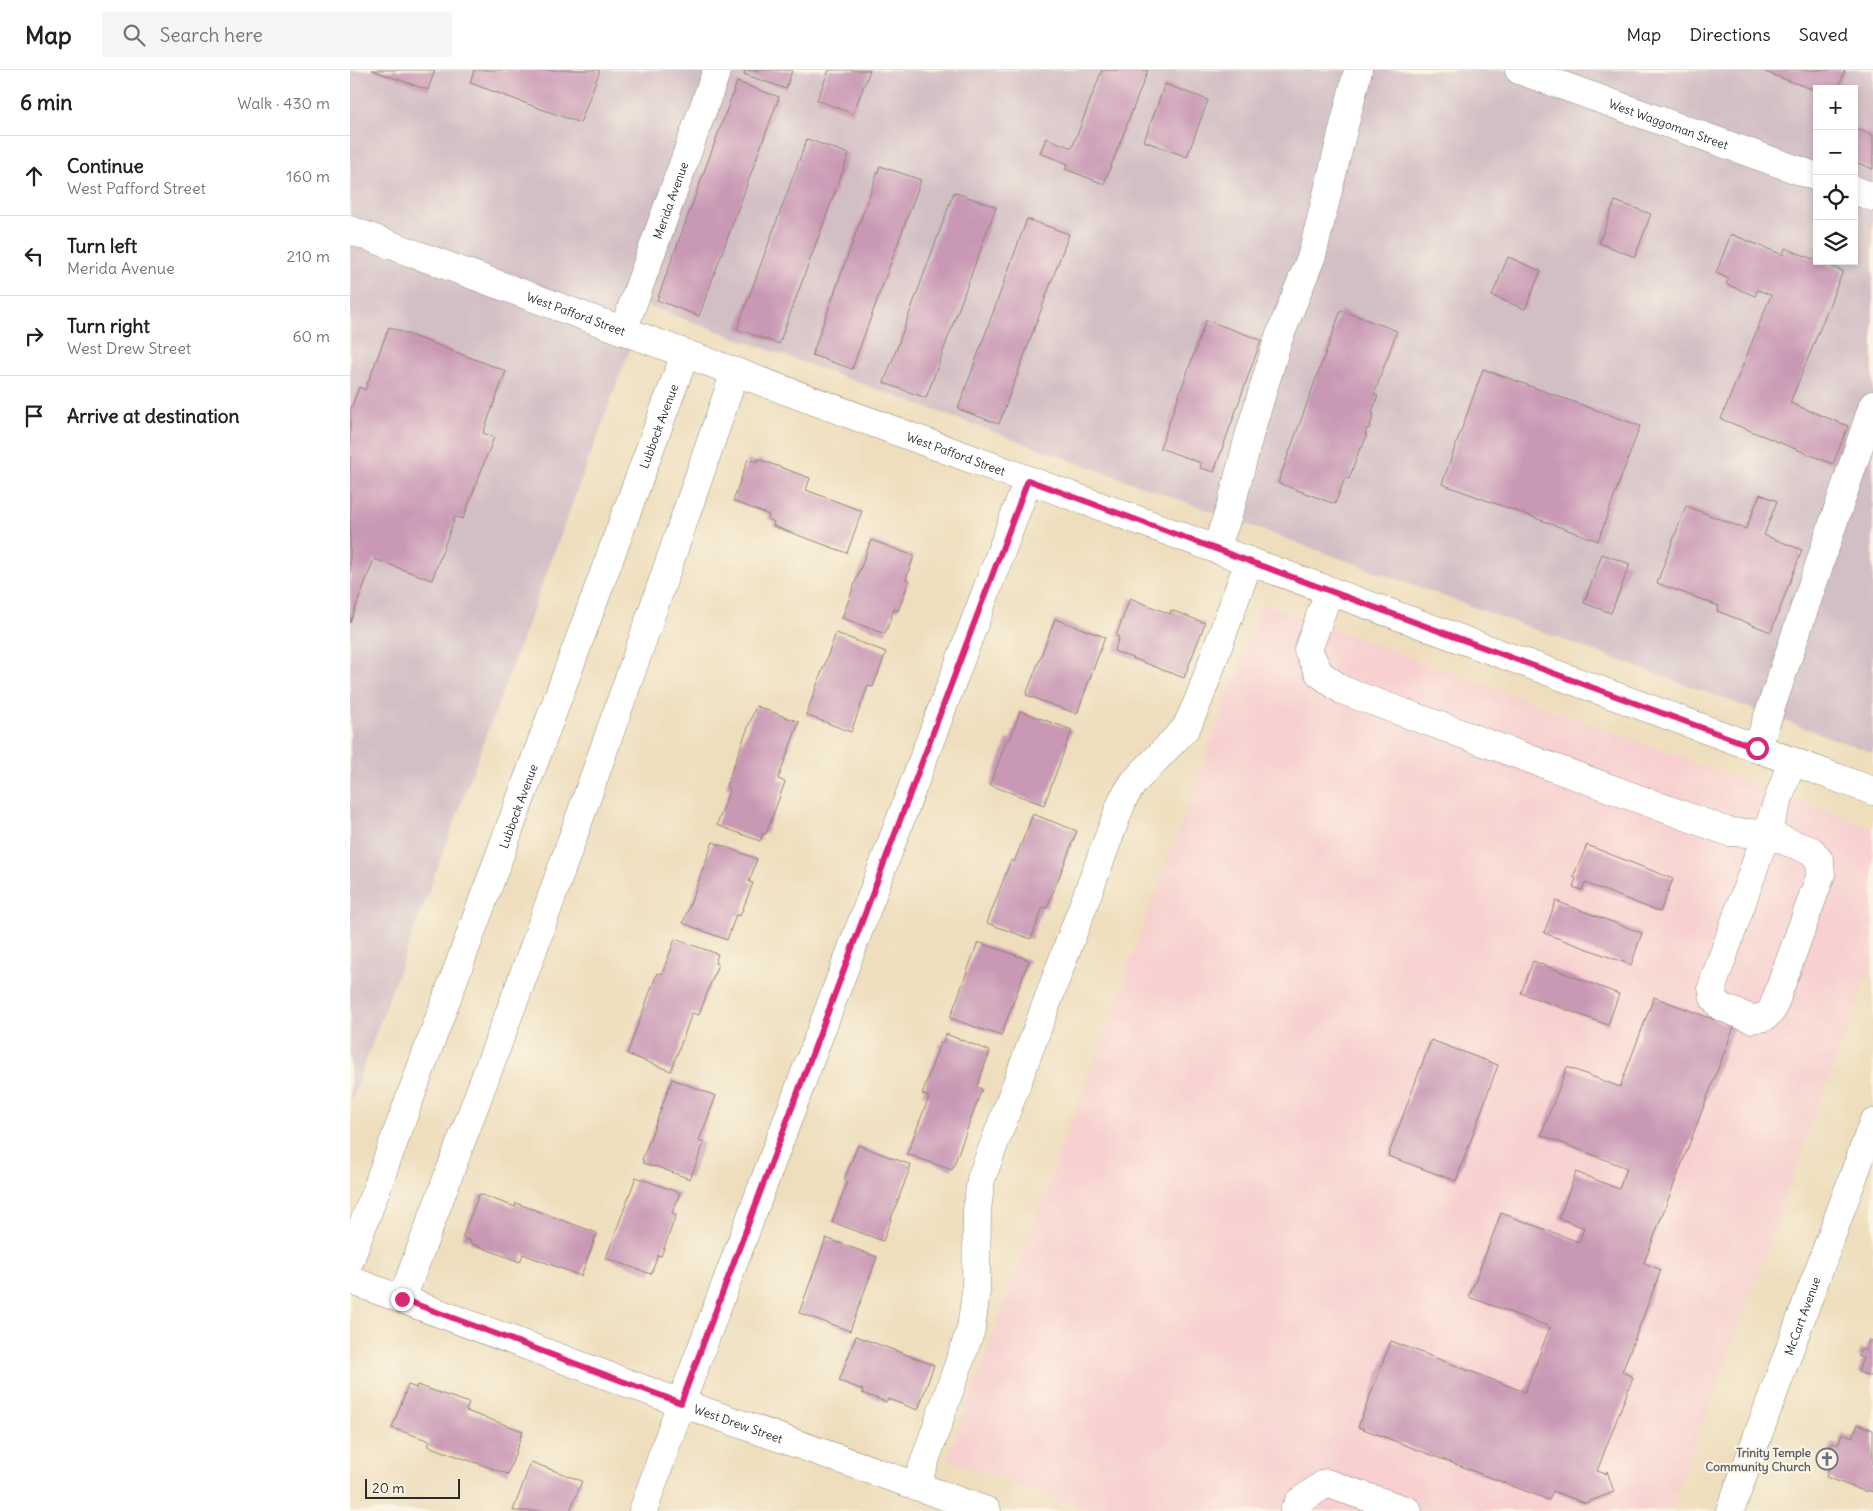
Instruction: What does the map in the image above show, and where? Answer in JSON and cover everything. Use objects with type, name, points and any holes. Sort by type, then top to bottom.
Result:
[{"type":"street","name":"Merida Avenue","points":[[623,331],[717,70]]},
{"type":"street","points":[[1216,550],[1232,506],[1249,436],[1278,340],[1312,255],[1358,70]]},
{"type":"street","name":"West Waggoman Street","points":[[1519,70],[1813,176]]},
{"type":"street","points":[[1858,191],[1873,197]]},
{"type":"street","name":"West Pafford Street","points":[[350,230],[1873,792]]},
{"type":"street","name":"Lubbock Avenue","points":[[350,1260],[685,354]]},
{"type":"street","points":[[402,1299],[530,958],[735,372]]},
{"type":"street","points":[[1757,748],[1873,405]]},
{"type":"street","points":[[643,1511],[681,1403],[1028,480]]},
{"type":"street","points":[[916,1486],[971,1328],[976,1292],[977,1210],[981,1180],[1123,799],[1134,782],[1186,728],[1199,699],[1249,561]]},
{"type":"street","points":[[1329,591],[1308,650],[1319,673],[1342,690],[1729,832],[1766,834],[1812,850],[1820,862],[1821,874],[1772,1010],[1765,1017],[1752,1018],[1721,1007],[1714,998],[1712,987],[1766,834],[1792,762]]},
{"type":"street","name":"McCart Avenue","points":[[1730,1511],[1871,1134]]},
{"type":"street","name":"West Drew Street","points":[[350,1280],[681,1403],[987,1511]]},
{"type":"street","points":[[1294,1511],[1299,1502],[1326,1483],[1408,1511]]},
{"type":"shaded area","points":[[350,70],[1873,70],[1873,753],[646,305],[350,1103]]},
{"type":"shaded area","points":[[1262,603],[1873,828],[1873,959],[1670,1511],[1088,1511],[947,1459]]},
{"type":"building","points":[[372,70],[435,70],[428,90]]},
{"type":"building","points":[[474,70],[600,70],[580,123],[470,83]]},
{"type":"building","points":[[745,70],[792,70],[786,89],[744,74]]},
{"type":"building","points":[[829,70],[870,70],[853,114],[817,100]]},
{"type":"building","points":[[1102,70],[1148,70],[1104,184],[1065,169],[1068,164],[1040,153],[1046,138],[1072,148]]},
{"type":"building","points":[[1766,70],[1845,70],[1839,85],[1813,85],[1813,90],[1765,72]]},
{"type":"building","points":[[737,82],[779,97],[699,316],[657,300]]},
{"type":"building","points":[[1165,84],[1208,100],[1187,157],[1144,141]]},
{"type":"building","points":[[1858,129],[1873,135],[1873,169],[1858,163]]},
{"type":"building","points":[[807,139],[849,154],[779,344],[737,329]]},
{"type":"building","points":[[880,166],[921,180],[852,369],[812,355]]},
{"type":"building","points":[[954,192],[996,207],[926,398],[884,383]]},
{"type":"building","points":[[1615,201],[1651,214],[1635,257],[1599,243]]},
{"type":"building","points":[[1027,219],[1069,234],[999,424],[958,409]]},
{"type":"building","points":[[1731,234],[1783,255],[1785,248],[1813,259],[1813,265],[1828,265],[1843,271],[1790,403],[1848,426],[1833,464],[1721,419],[1771,295],[1758,290],[1755,296],[1726,284],[1729,279],[1716,273]]},
{"type":"building","points":[[1508,257],[1541,271],[1525,309],[1492,296]]},
{"type":"building","points":[[1341,310],[1397,331],[1374,394],[1378,396],[1369,429],[1367,428],[1365,435],[1367,435],[1362,448],[1360,448],[1349,479],[1345,478],[1335,504],[1278,483]]},
{"type":"building","points":[[1206,320],[1261,340],[1214,472],[1200,468],[1201,463],[1160,448]]},
{"type":"building","points":[[389,327],[506,371],[483,433],[494,437],[463,519],[455,517],[432,580],[374,559],[350,623],[350,411],[359,387],[365,390]]},
{"type":"building","points":[[1483,369],[1640,426],[1598,541],[1442,484]]},
{"type":"building","points":[[748,459],[757,462],[758,459],[810,478],[806,490],[862,511],[847,553],[773,526],[774,522],[768,519],[769,515],[733,501]]},
{"type":"building","points":[[1760,494],[1777,501],[1764,535],[1802,550],[1771,632],[1717,611],[1719,606],[1657,583],[1686,506],[1746,529]]},
{"type":"building","points":[[871,540],[914,556],[906,579],[909,581],[898,611],[894,609],[885,634],[842,618]]},
{"type":"building","points":[[1602,554],[1630,564],[1611,613],[1584,603]]},
{"type":"building","points":[[1130,598],[1170,614],[1171,610],[1205,623],[1184,678],[1114,651],[1119,637],[1116,636]]},
{"type":"building","points":[[1055,619],[1105,637],[1077,714],[1026,695]]},
{"type":"building","points":[[836,633],[886,652],[873,687],[868,686],[851,732],[806,715]]},
{"type":"building","points":[[756,706],[799,722],[778,779],[785,782],[766,834],[763,833],[760,841],[717,825],[730,788],[726,786]]},
{"type":"building","points":[[1020,711],[1072,730],[1044,805],[990,785],[1007,739],[1010,740]]},
{"type":"building","points":[[1033,814],[1077,831],[1047,908],[1043,907],[1031,939],[987,923],[1011,860],[1014,862]]},
{"type":"building","points":[[713,842],[757,859],[749,882],[753,883],[740,916],[736,915],[727,940],[683,923]]},
{"type":"building","points":[[1587,845],[1673,879],[1660,912],[1585,883],[1582,890],[1573,887],[1576,878],[1573,877]]},
{"type":"building","points":[[1556,901],[1642,933],[1631,965],[1544,933]]},
{"type":"building","points":[[675,939],[718,954],[715,963],[718,964],[699,1015],[692,1013],[671,1071],[627,1054],[657,973],[662,974]]},
{"type":"building","points":[[978,942],[1029,960],[1001,1036],[950,1018]]},
{"type":"building","points":[[1533,961],[1619,994],[1608,1025],[1521,993]]},
{"type":"building","points":[[1654,997],[1734,1027],[1644,1263],[1661,1270],[1622,1372],[1633,1377],[1597,1471],[1606,1474],[1607,1471],[1614,1492],[1585,1503],[1553,1491],[1549,1500],[1358,1427],[1391,1341],[1525,1392],[1550,1327],[1469,1297],[1501,1213],[1579,1242],[1584,1228],[1559,1218],[1576,1172],[1619,1189],[1627,1168],[1541,1135],[1567,1067],[1620,1087]]},
{"type":"building","points":[[946,1034],[990,1051],[977,1087],[982,1089],[952,1170],[907,1154],[929,1097],[922,1094],[940,1043],[943,1044]]},
{"type":"building","points":[[1431,1040],[1498,1065],[1456,1181],[1388,1156]]},
{"type":"building","points":[[672,1079],[716,1096],[699,1141],[704,1143],[690,1179],[643,1163],[644,1161],[642,1160]]},
{"type":"building","points":[[858,1145],[911,1165],[883,1241],[832,1222],[847,1182],[844,1180]]},
{"type":"building","points":[[636,1177],[680,1193],[672,1213],[676,1215],[661,1256],[658,1255],[651,1274],[606,1258]]},
{"type":"building","points":[[479,1194],[515,1207],[516,1203],[597,1233],[581,1276],[523,1254],[520,1262],[470,1243],[471,1241],[462,1238]]},
{"type":"building","points":[[826,1238],[877,1257],[850,1331],[799,1313]]},
{"type":"building","points":[[856,1336],[934,1365],[918,1410],[888,1399],[886,1402],[862,1393],[863,1390],[839,1381]]},
{"type":"building","points":[[1869,1340],[1873,1342],[1873,1377],[1858,1372],[1863,1358],[1858,1356],[1861,1349],[1865,1351]]},
{"type":"building","points":[[408,1385],[416,1388],[417,1385],[469,1403],[466,1411],[523,1431],[508,1474],[428,1446],[430,1441],[392,1428]]},
{"type":"building","points":[[1858,1424],[1873,1430],[1873,1492],[1867,1490],[1866,1492],[1826,1477],[1832,1460],[1827,1459],[1832,1443],[1838,1445],[1842,1433],[1853,1437]]},
{"type":"building","points":[[531,1462],[582,1481],[570,1511],[513,1511]]},
{"type":"place","name":"Trinity Temple Community Church","points":[[1827,1459]]},
{"type":"route","points":[[402,1299],[681,1403],[1028,480],[1757,748]]}]
